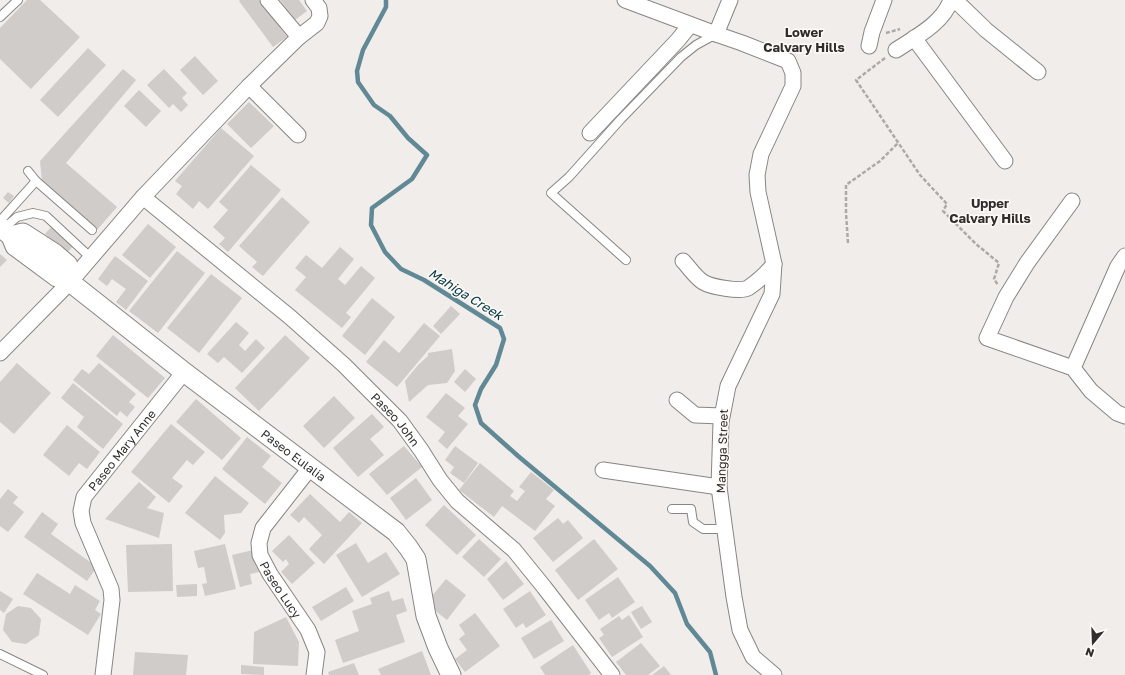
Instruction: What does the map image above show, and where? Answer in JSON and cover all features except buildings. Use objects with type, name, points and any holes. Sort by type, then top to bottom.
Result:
[{"type":"street","points":[[268,0],[299,37]]},
{"type":"street","points":[[0,353],[70,282],[143,197],[249,86],[299,37],[317,23],[320,16],[319,8],[314,0]]},
{"type":"street","name":"Mangga Street","points":[[625,0],[788,61],[793,73],[793,86],[761,154],[758,175],[758,192],[774,264],[772,294],[728,386],[722,416],[719,487],[740,630],[754,657],[774,675]]},
{"type":"street","points":[[716,34],[730,0]]},
{"type":"street","points":[[869,46],[872,32],[884,0]]},
{"type":"street","points":[[896,50],[935,23],[949,5],[951,0]]},
{"type":"street","points":[[956,0],[986,30],[1038,72]]},
{"type":"street","points":[[590,133],[678,40],[690,25]]},
{"type":"street","points":[[914,38],[1004,161]]},
{"type":"street","points":[[249,86],[298,135]]},
{"type":"street","name":"Paseo John","points":[[143,197],[290,317],[400,420],[422,450],[440,480],[457,501],[514,550],[612,675]]},
{"type":"street","points":[[1072,201],[1027,263],[1006,297],[987,338],[1073,368],[1091,391],[1117,413],[1125,416]]},
{"type":"street","name":"Paseo Eulalia","points":[[4,228],[15,246],[57,277],[70,282],[184,372],[396,532],[416,559],[426,616],[438,648],[451,675]]},
{"type":"street","points":[[1073,368],[1118,266],[1125,256]]},
{"type":"street","points":[[683,261],[702,282],[735,290],[747,289],[774,264]]},
{"type":"street","name":"Paseo Mary Anne","points":[[103,675],[112,600],[111,589],[83,523],[81,511],[84,497],[184,372]]},
{"type":"street","points":[[677,400],[695,415],[722,416]]},
{"type":"street","name":"Paseo Lucy","points":[[310,468],[263,528],[259,543],[260,555],[270,574],[308,630],[311,637],[317,652],[314,675]]},
{"type":"street","points":[[603,470],[719,487]]},
{"type":"lane","points":[[0,17],[18,0]]},
{"type":"lane","points":[[626,260],[551,193],[569,177],[621,119],[682,57],[696,45],[716,34]]},
{"type":"lane","points":[[28,171],[36,181],[92,230]]},
{"type":"lane","points":[[4,228],[36,181]]},
{"type":"lane","points":[[4,228],[17,217],[33,213],[46,216],[91,258]]},
{"type":"lane","points":[[672,510],[691,509],[693,522],[703,529],[724,529]]},
{"type":"lane","points":[[0,654],[43,675]]},
{"type":"path","points":[[896,50],[856,80],[920,175],[947,204],[943,212],[976,244],[999,263],[994,279],[1006,297]]},
{"type":"path","points":[[848,243],[846,185],[880,161],[898,143]]},
{"type":"waterway","name":"Mahiga Creek","points":[[386,0],[386,7],[363,50],[357,71],[358,82],[374,105],[390,116],[408,138],[427,155],[412,179],[372,208],[371,225],[385,252],[401,269],[424,280],[500,328],[504,339],[496,365],[481,389],[475,405],[481,423],[518,456],[650,566],[675,593],[687,624],[710,652],[716,675]]},
{"type":"district","name":"Lower Calvary Hills","points":[[804,40]]},
{"type":"district","name":"Upper Calvary Hills","points":[[990,210]]}]
